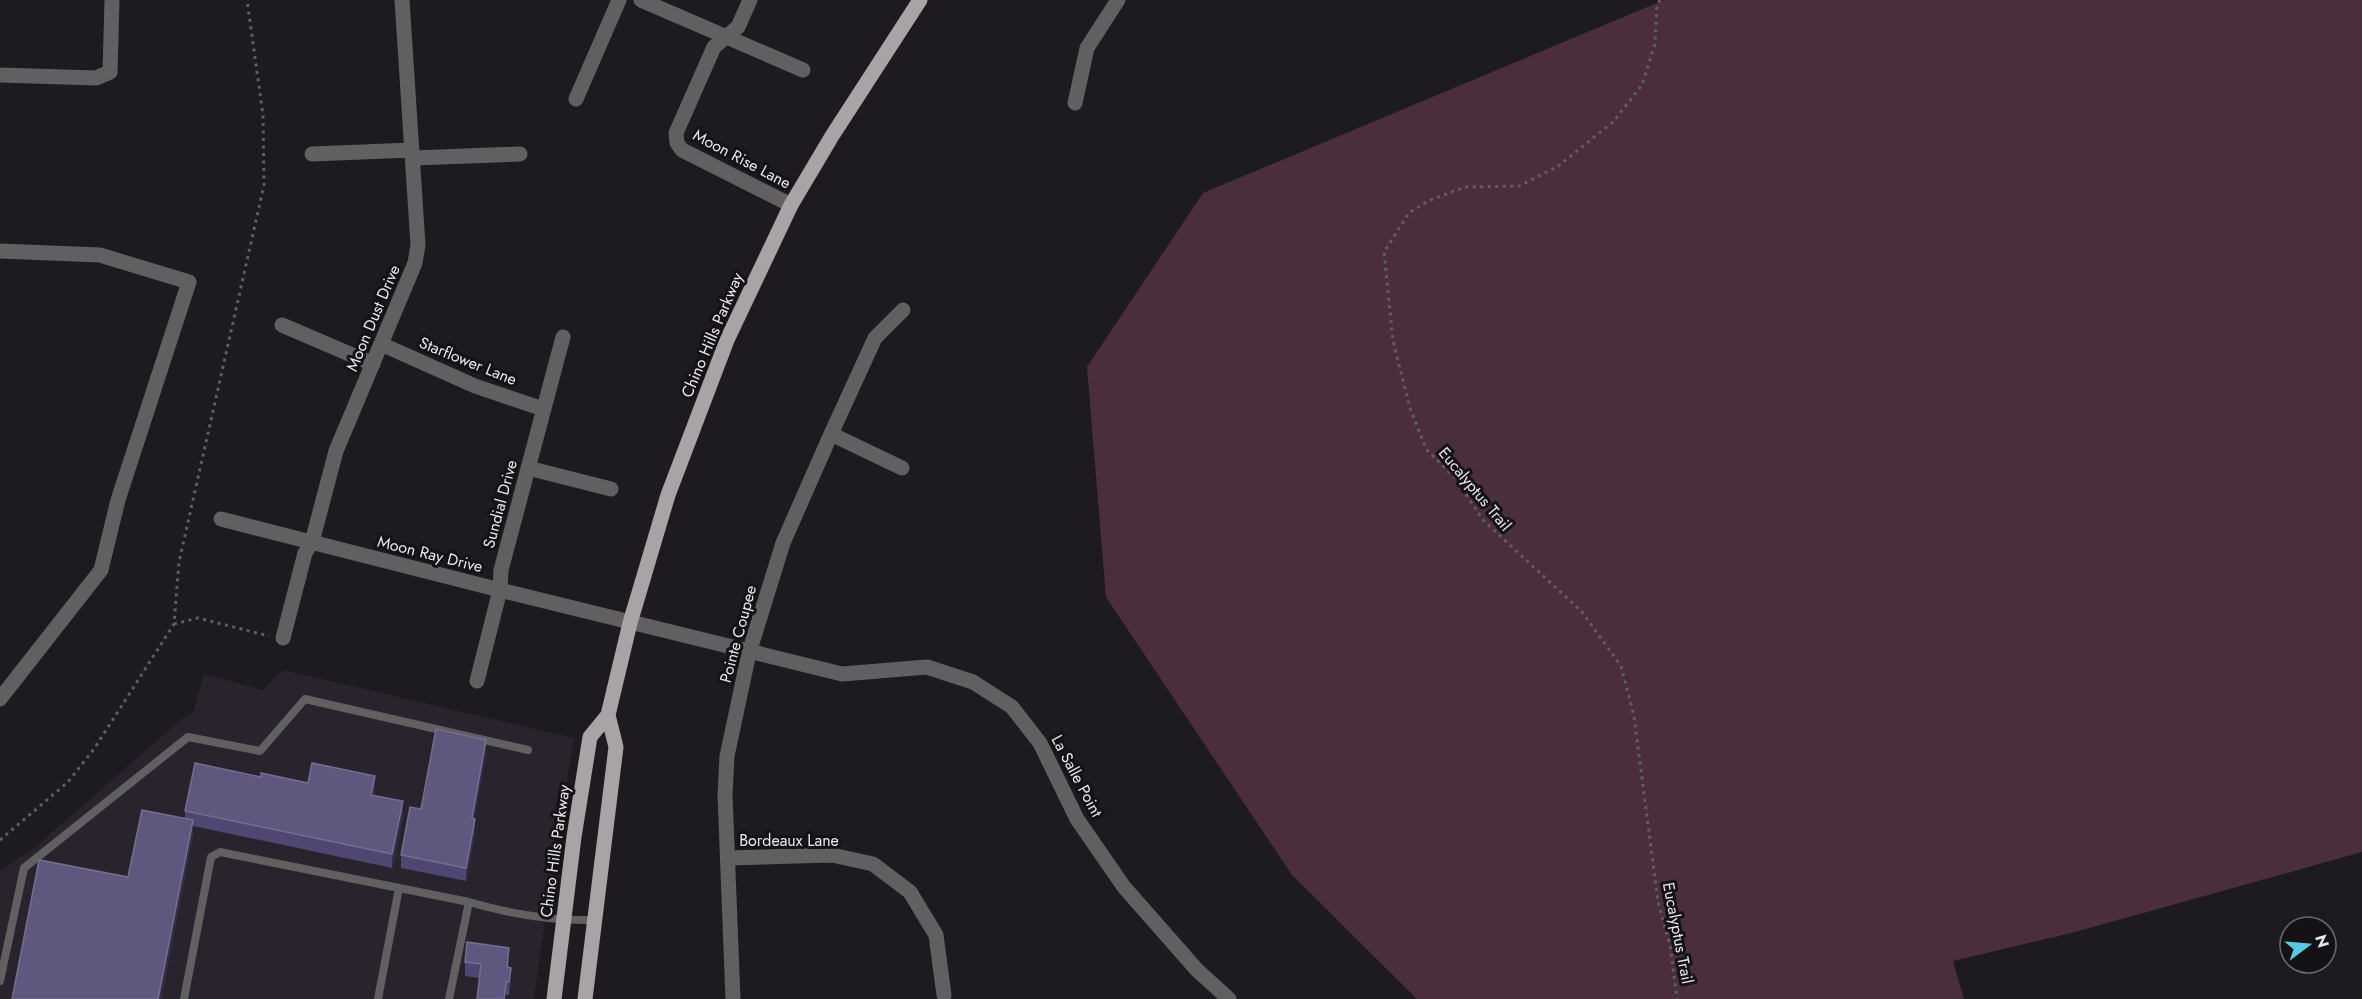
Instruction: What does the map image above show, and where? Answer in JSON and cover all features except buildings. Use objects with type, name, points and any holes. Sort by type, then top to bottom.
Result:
[{"type":"main road","name":"Chino Hills Parkway","points":[[554,999],[590,736],[608,715],[630,623],[681,457],[727,340],[791,205],[920,0]]},
{"type":"main road","name":"Chino Hills Parkway","points":[[585,999],[616,747],[608,715]]},
{"type":"street","points":[[0,75],[96,78],[110,72],[112,0]]},
{"type":"street","name":"Moon Dust Drive","points":[[283,638],[305,553],[312,542],[336,451],[416,263],[418,245],[402,0]]},
{"type":"street","points":[[576,99],[619,0]]},
{"type":"street","points":[[641,0],[803,70]]},
{"type":"street","points":[[725,36],[738,27],[750,0]]},
{"type":"street","points":[[1075,104],[1087,48],[1118,0]]},
{"type":"street","name":"Moon Rise Lane","points":[[725,36],[714,46],[675,133],[677,143],[682,150],[791,205]]},
{"type":"street","points":[[312,154],[520,154]]},
{"type":"street","points":[[0,251],[100,255],[189,282],[118,500],[101,570],[0,699]]},
{"type":"street","name":"Pointe Coupee","points":[[733,999],[725,795],[727,756],[749,653],[783,543],[831,434],[875,338],[903,310]]},
{"type":"street","points":[[282,325],[373,364]]},
{"type":"street","name":"Sundial Drive","points":[[477,681],[500,590],[501,570],[563,337]]},
{"type":"street","name":"Starflower Lane","points":[[381,344],[475,386],[543,409]]},
{"type":"street","points":[[831,434],[902,468]]},
{"type":"street","points":[[528,468],[611,489]]},
{"type":"street","name":"Moon Ray Drive","points":[[221,519],[630,623]]},
{"type":"street","name":"La Salle Point","points":[[630,623],[842,674],[927,667],[973,682],[1012,707],[1040,743],[1077,819],[1124,887],[1197,970],[1229,999]]},
{"type":"street","name":"Bordeaux Lane","points":[[728,858],[832,855],[873,864],[910,892],[936,935],[944,995]]},
{"type":"lane","points":[[0,981],[24,868],[188,737],[260,751],[305,699],[528,750]]},
{"type":"lane","points":[[184,999],[211,856],[220,852],[469,902],[496,910],[563,920],[594,920]]},
{"type":"lane","points":[[378,999],[399,888]]},
{"type":"lane","points":[[449,999],[469,902]]},
{"type":"path","points":[[0,840],[68,782],[94,749],[174,624],[179,562],[264,185],[263,115],[247,0]]},
{"type":"path","name":"Eucalyptus Trail","points":[[1660,0],[1657,5],[1655,44],[1642,85],[1613,122],[1557,167],[1519,186],[1465,187],[1428,201],[1408,213],[1384,252],[1393,341],[1410,408],[1426,449],[1455,478],[1483,520],[1582,612],[1621,666],[1634,716],[1658,902],[1670,945],[1677,999]]},
{"type":"path","points":[[174,624],[198,618],[283,638]]},
{"type":"shaded area","points":[[1664,0],[2362,0],[2362,852],[2075,932],[1953,961],[1964,999],[1417,999],[1292,875],[1106,597],[1087,367],[1203,193]]},
{"type":"shaded area","points":[[283,670],[574,738],[534,999],[0,999],[0,871],[34,848],[182,719],[193,713],[204,674],[262,690]]}]
